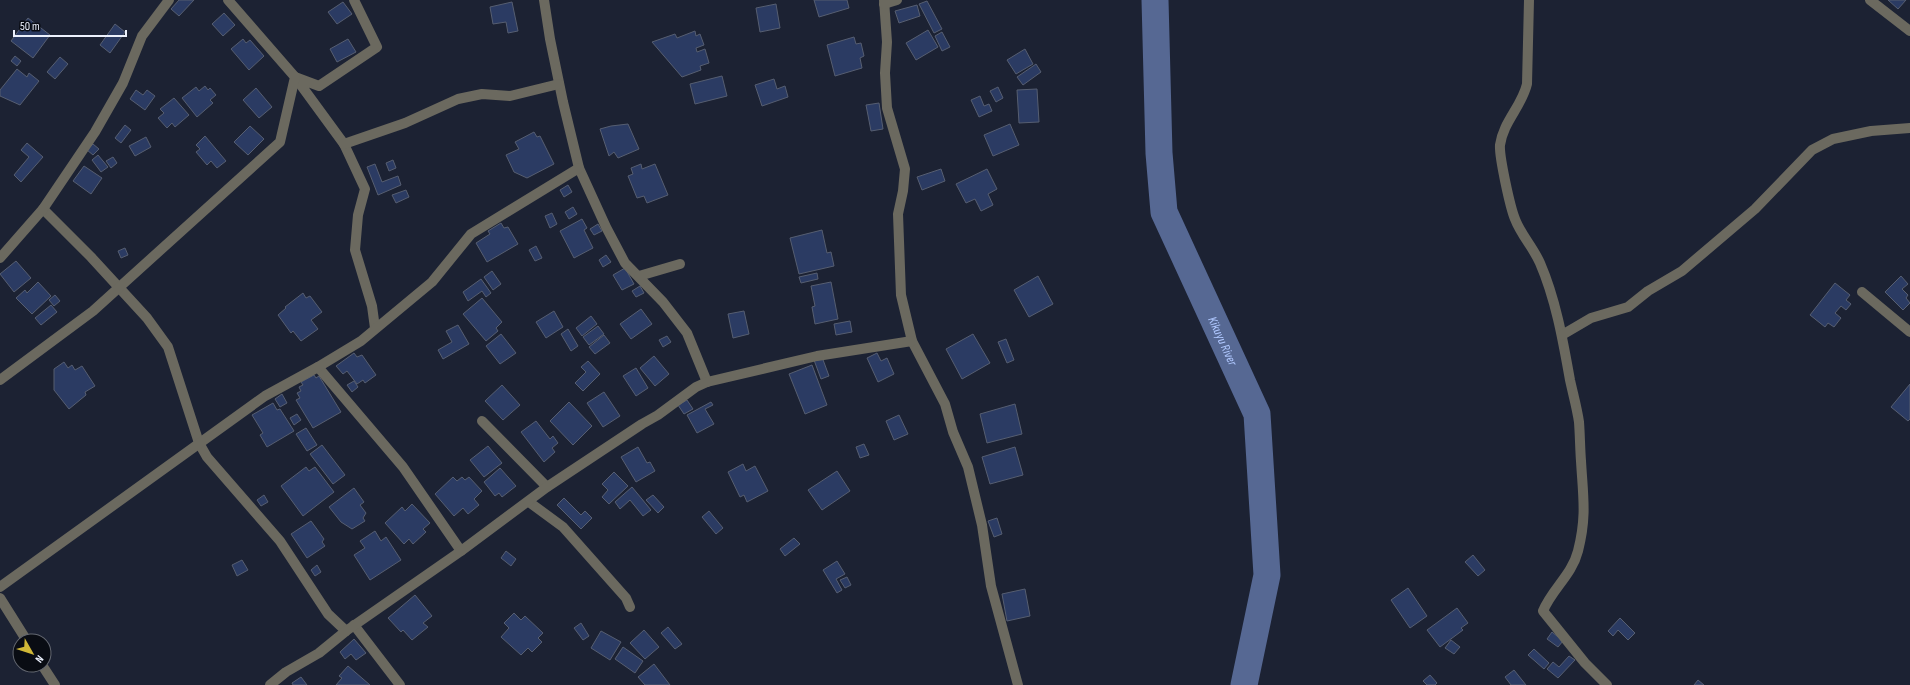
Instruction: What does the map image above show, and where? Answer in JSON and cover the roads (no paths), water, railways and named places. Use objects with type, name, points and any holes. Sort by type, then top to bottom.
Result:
[{"type":"street","points":[[0,258],[43,209],[95,132],[123,83],[142,36],[169,0]]},
{"type":"street","points":[[228,0],[295,77],[344,144],[365,189],[358,215],[355,250],[372,306],[375,328]]},
{"type":"street","points":[[295,77],[319,86],[378,47],[354,0]]},
{"type":"street","points":[[544,0],[559,84],[579,168],[625,263],[664,302],[687,333],[707,382]]},
{"type":"street","points":[[897,0],[884,2],[888,42],[885,72],[887,108],[905,169],[903,191],[898,214],[898,253],[901,296],[912,341],[945,404],[953,432],[968,467],[982,525],[991,586],[1018,685]]},
{"type":"street","points":[[1529,0],[1527,84],[1525,93],[1503,133],[1500,146],[1501,157],[1514,218],[1522,233],[1534,249],[1544,271],[1562,334],[1579,422],[1581,462],[1585,495],[1584,519],[1578,552],[1573,564],[1543,611],[1585,663],[1607,685]]},
{"type":"street","points":[[1870,0],[1910,31]]},
{"type":"street","points":[[0,380],[93,311],[280,142],[295,77]]},
{"type":"street","points":[[344,144],[405,123],[458,99],[482,94],[510,96],[559,84]]},
{"type":"street","points":[[1562,334],[1591,318],[1628,307],[1648,291],[1682,271],[1755,209],[1812,150],[1833,139],[1871,131],[1910,128]]},
{"type":"street","points":[[0,587],[265,396],[361,341],[432,282],[471,234],[579,168]]},
{"type":"street","points":[[43,209],[148,318],[168,347],[198,443],[207,457],[220,474],[280,541],[328,614],[350,628],[400,685]]},
{"type":"street","points":[[639,276],[680,264]]},
{"type":"street","points":[[1862,292],[1910,332]]},
{"type":"street","points":[[270,685],[286,672],[319,653],[350,628],[530,502],[547,487],[658,415],[696,386],[707,382],[817,356],[912,341]]},
{"type":"street","points":[[318,367],[403,467],[460,551]]},
{"type":"street","points":[[482,421],[547,487]]},
{"type":"street","points":[[530,502],[563,527],[626,598],[630,607]]},
{"type":"street","points":[[0,598],[3,610],[21,633]]},
{"type":"street","points":[[47,673],[55,685]]},
{"type":"waterway","name":"Kikuyu River","points":[[1155,0],[1159,153],[1164,212],[1257,414],[1267,575],[1244,685]]}]
